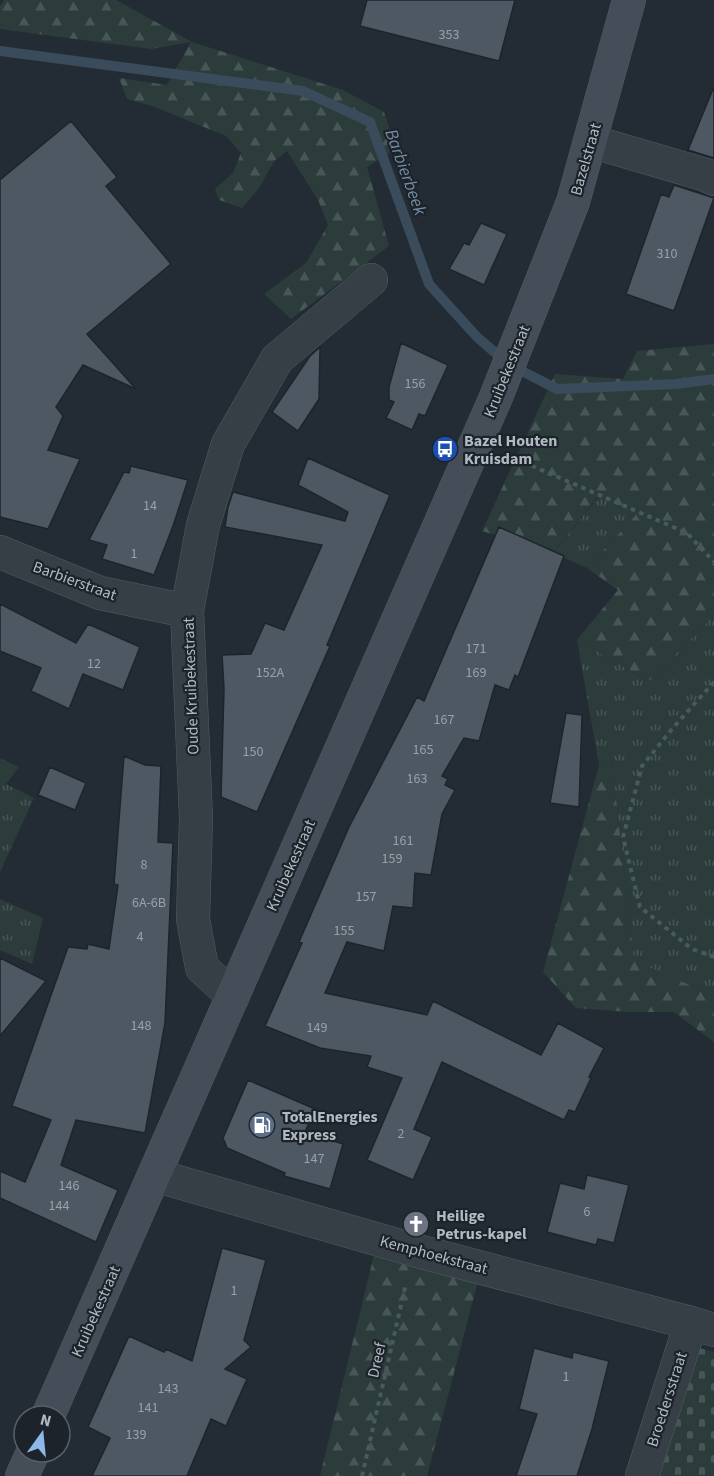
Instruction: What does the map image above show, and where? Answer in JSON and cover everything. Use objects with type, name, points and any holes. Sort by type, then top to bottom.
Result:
[{"type":"main road","name":"Bazelstraat","points":[[529,314],[573,202],[629,0]]},
{"type":"main road","name":"Kruibekestraat","points":[[53,1404],[477,442],[529,314]]},
{"type":"street","points":[[590,141],[714,179]]},
{"type":"street","name":"Oude Kruibekestraat","points":[[233,996],[202,968],[193,919],[196,818],[187,611],[203,525],[228,444],[277,359],[371,280]]},
{"type":"street","name":"Barbierstraat","points":[[0,552],[100,593],[187,611]]},
{"type":"street","name":"Kemphoekstraat","points":[[154,1176],[414,1250],[702,1326]]},
{"type":"street","name":"Broedersstraat","points":[[642,1476],[702,1326]]},
{"type":"path","points":[[477,442],[687,533],[714,562]]},
{"type":"path","points":[[714,682],[642,766],[622,837],[640,907],[692,949],[714,957]]},
{"type":"path","name":"Dreef","points":[[362,1476],[414,1250]]},
{"type":"green space","points":[[4,0],[116,0],[192,42],[343,90],[384,112],[396,149],[367,167],[389,246],[291,319],[264,294],[306,263],[328,225],[318,200],[287,151],[274,161],[260,187],[242,208],[219,200],[215,189],[233,173],[241,153],[226,136],[155,107],[127,99],[119,78],[167,85],[191,42],[151,49],[0,29],[0,6]]},
{"type":"green space","points":[[714,344],[714,615],[649,681],[577,640],[618,590],[587,568],[638,513],[598,496],[553,553],[482,531],[555,374],[623,379],[637,351]]},
{"type":"green space","points":[[599,496],[639,513],[587,568],[553,553]]},
{"type":"green space","points":[[714,615],[714,996],[634,961],[612,762],[599,765],[577,640],[649,681]]},
{"type":"green space","points":[[0,758],[19,767],[6,784],[34,798],[0,872]]},
{"type":"green space","points":[[612,762],[634,960],[714,996],[714,1042],[674,1012],[629,1012],[576,1008],[543,972],[599,765]]},
{"type":"green space","points":[[0,899],[43,918],[32,964],[0,950]]},
{"type":"green space","points":[[374,1255],[478,1281],[427,1476],[320,1476]]},
{"type":"green space","points":[[699,1348],[714,1352],[714,1476],[656,1476]]},
{"type":"building","points":[[367,0],[515,0],[499,61],[360,26]]},
{"type":"building","points":[[714,89],[714,158],[688,150]]},
{"type":"building","points":[[71,121],[117,177],[106,186],[171,264],[87,334],[136,389],[83,365],[56,407],[63,416],[48,450],[80,459],[48,529],[0,517],[0,180]]},
{"type":"building","points":[[674,185],[714,198],[674,311],[626,294],[661,194],[669,197]]},
{"type":"building","points":[[481,223],[507,234],[484,285],[449,269],[464,243],[469,245]]},
{"type":"building","points":[[401,343],[448,365],[425,416],[419,414],[412,430],[386,418],[394,402],[389,400],[389,387]]},
{"type":"building","points":[[320,347],[319,399],[298,431],[272,412],[310,356]]},
{"type":"building","points":[[308,458],[390,495],[327,645],[330,646],[257,812],[221,797],[224,689],[222,655],[251,654],[265,623],[284,630],[322,545],[225,527],[233,492],[345,521],[348,512],[298,485]]},
{"type":"building","points":[[131,466],[188,480],[154,575],[102,559],[107,545],[89,540],[124,472],[129,473]]},
{"type":"building","points":[[499,527],[564,556],[518,677],[515,675],[509,690],[495,685],[479,741],[464,738],[442,776],[448,779],[445,785],[455,790],[442,814],[431,875],[415,873],[413,908],[393,906],[384,951],[347,942],[325,993],[427,1015],[433,1001],[541,1055],[558,1023],[604,1048],[575,1112],[569,1110],[564,1120],[442,1062],[414,1129],[432,1137],[413,1180],[367,1160],[402,1078],[367,1067],[371,1056],[320,1048],[265,1026],[302,943],[299,942],[349,827],[417,697],[424,701]]},
{"type":"building","points":[[0,604],[76,643],[88,624],[140,647],[123,690],[83,674],[69,709],[31,691],[41,668],[0,651]]},
{"type":"building","points":[[566,713],[582,715],[579,807],[550,803]]},
{"type":"building","points":[[124,756],[145,765],[161,766],[158,842],[173,843],[165,1023],[145,1133],[76,1120],[61,1165],[118,1190],[96,1242],[0,1198],[0,1171],[25,1182],[51,1120],[12,1106],[68,947],[87,949],[88,944],[109,949],[118,885],[114,884]]},
{"type":"building","points":[[50,767],[86,783],[75,810],[38,795]]},
{"type":"building","points":[[0,958],[46,981],[0,1036]]},
{"type":"building","points":[[248,1080],[315,1109],[305,1132],[343,1144],[330,1189],[284,1176],[285,1173],[227,1148],[223,1138]]},
{"type":"building","points":[[587,1175],[629,1185],[614,1243],[598,1239],[596,1245],[547,1232],[560,1183],[584,1189]]},
{"type":"building","points":[[222,1248],[266,1260],[244,1340],[251,1347],[225,1369],[247,1379],[226,1426],[211,1419],[187,1476],[92,1476],[110,1438],[88,1427],[129,1336],[164,1352],[166,1349],[192,1361]]},
{"type":"building","points":[[534,1348],[572,1358],[573,1352],[609,1361],[592,1429],[577,1476],[516,1476],[537,1414],[519,1409]]},
{"type":"waterway","name":"Barbierbeek","points":[[0,51],[303,91],[370,122],[429,284],[477,337],[508,364],[557,389],[676,384],[714,379]]},
{"type":"place","name":"Bazel Houten Kruisdam","points":[[445,449]]},
{"type":"place","name":"TotalEnergies Express","points":[[262,1125]]},
{"type":"place","name":"Heilige Petrus-kapel","points":[[416,1224]]}]
